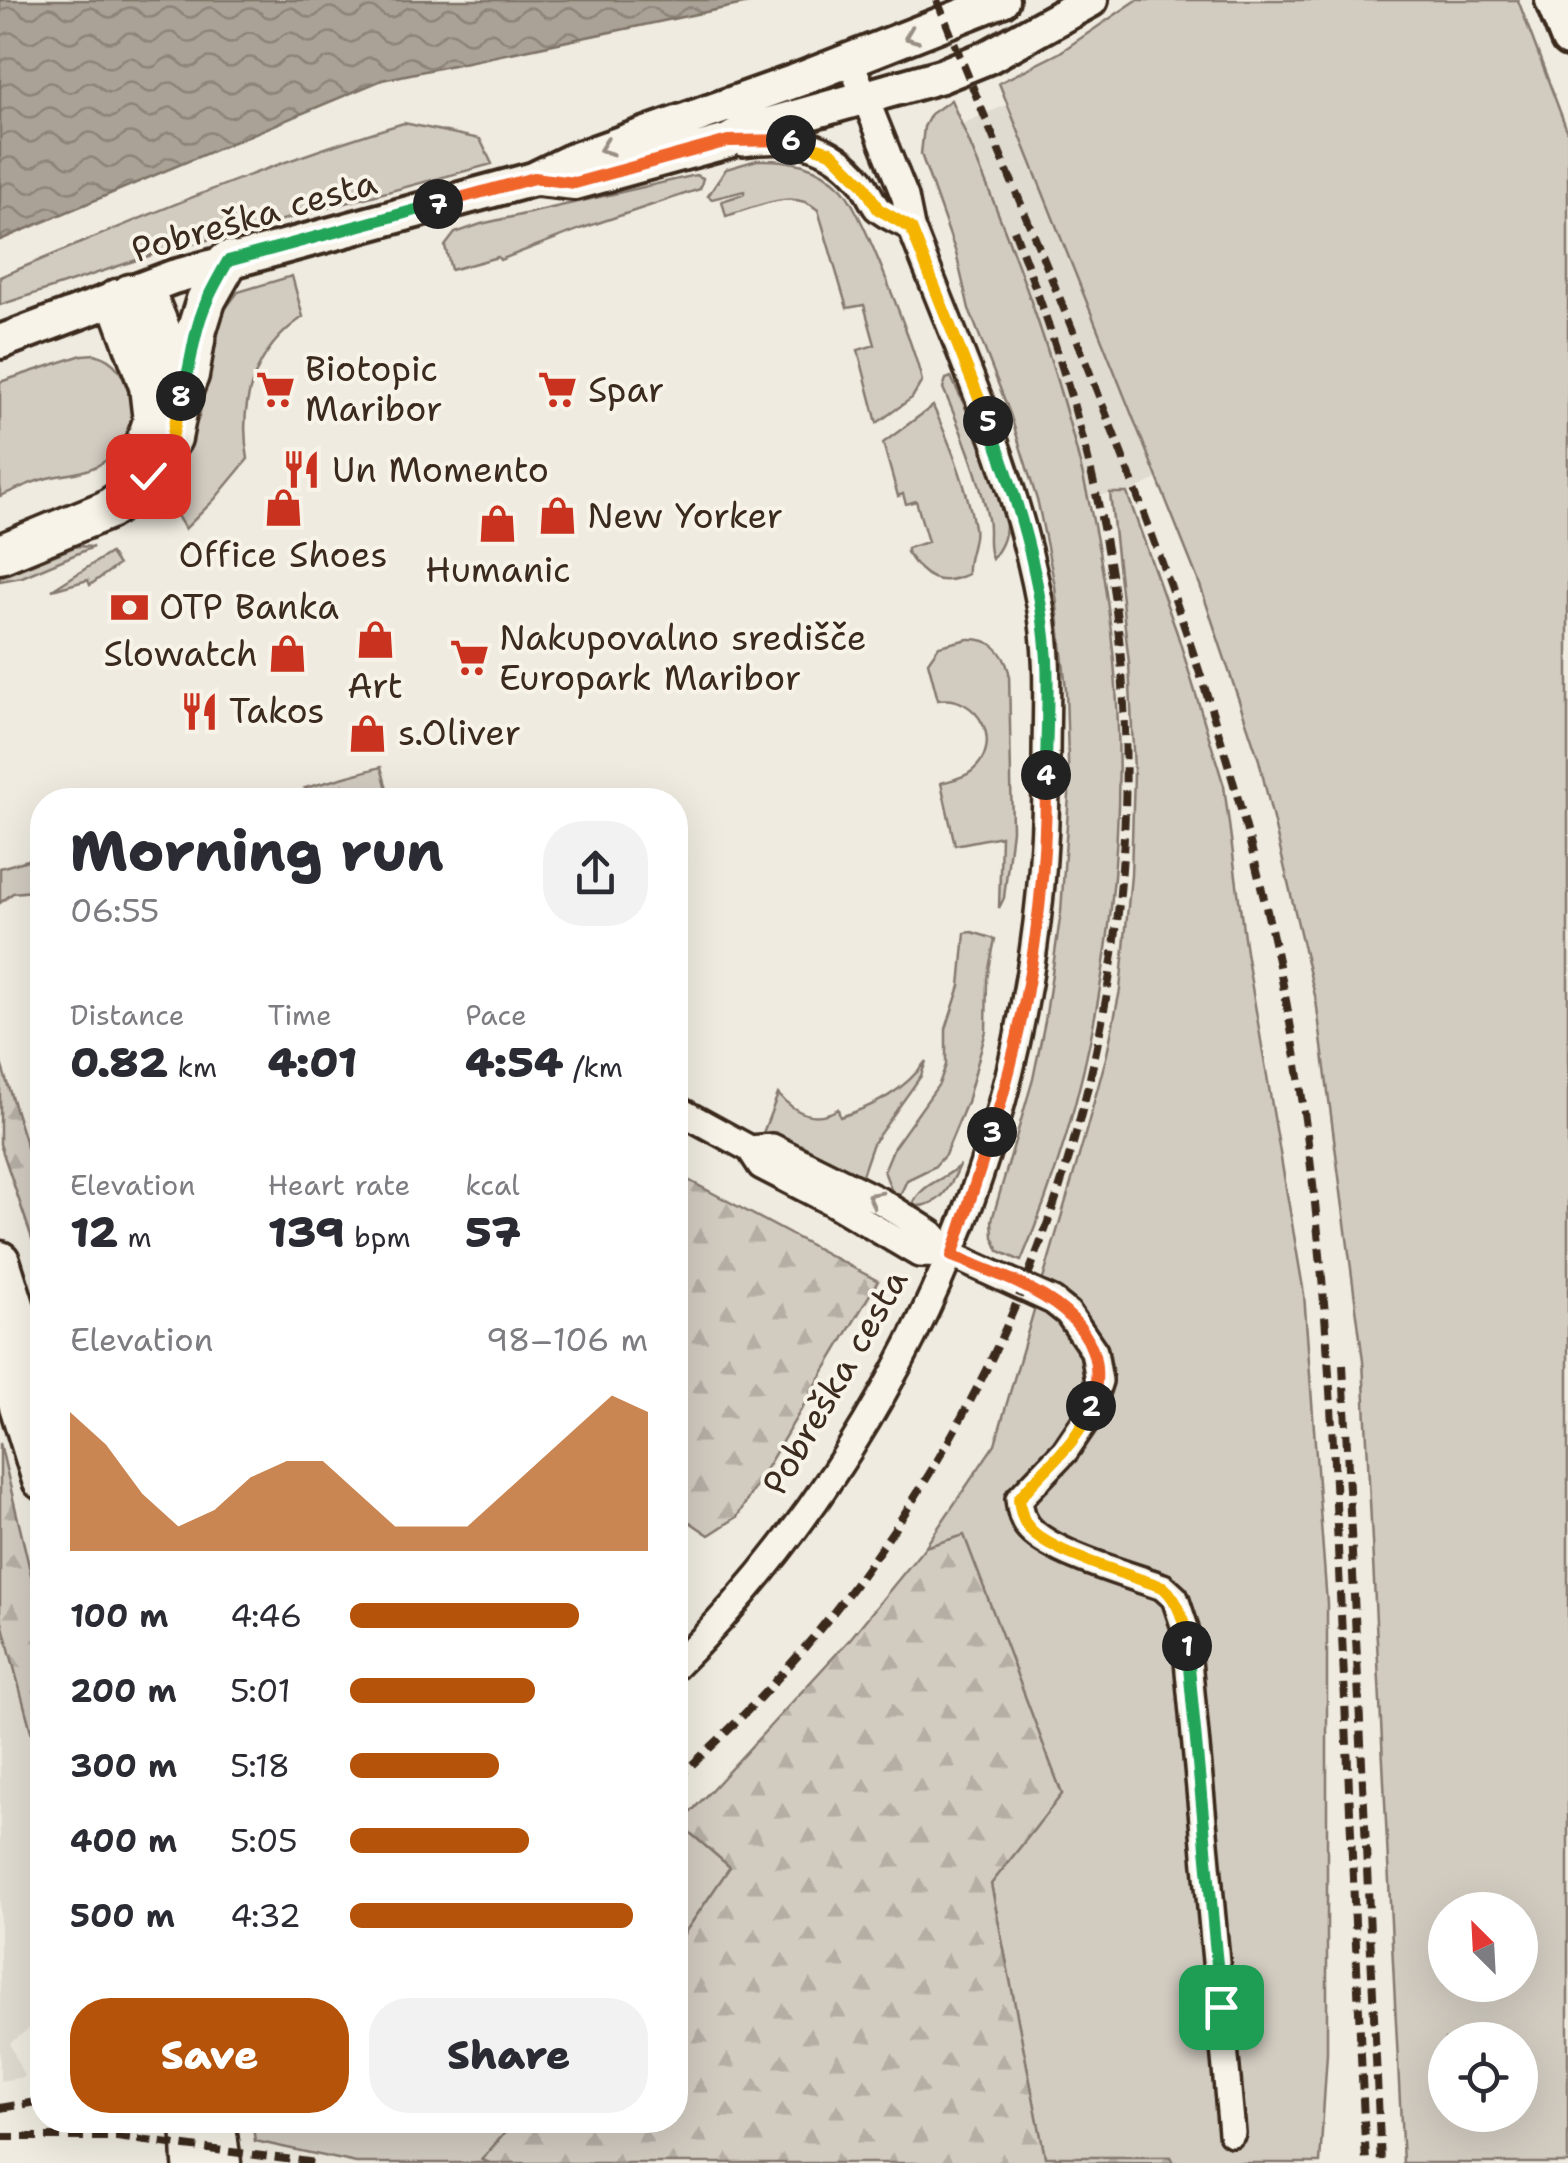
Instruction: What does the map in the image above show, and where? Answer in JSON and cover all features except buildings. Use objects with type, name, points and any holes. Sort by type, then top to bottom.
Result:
[{"type":"main road","points":[[0,554],[106,510],[148,476],[172,438],[206,300],[228,261]]},
{"type":"main road","points":[[123,296],[150,304],[167,346],[180,397]]},
{"type":"main road","points":[[0,536],[75,504],[114,482],[141,456],[153,421],[149,386],[123,296]]},
{"type":"main road","points":[[0,1261],[30,1357]]},
{"type":"main road","points":[[0,1344],[30,1441]]},
{"type":"main road","points":[[195,2133],[222,2163]]},
{"type":"street","name":"Pobreška cesta","points":[[0,342],[228,261],[534,178],[572,160],[850,60],[1002,0]]},
{"type":"street","points":[[728,141],[745,131],[941,76],[988,58],[1090,0]]},
{"type":"street","points":[[1552,0],[1568,40]]},
{"type":"street","name":"Pobreška cesta","points":[[688,1654],[744,1596],[802,1520],[880,1399],[952,1256],[1012,1067],[1042,900],[1047,660],[1026,534],[1009,480],[911,228],[905,198],[850,60]]},
{"type":"street","name":"Pobreška cesta","points":[[534,178],[575,183],[728,141],[784,139],[819,146],[848,166],[878,209],[911,228]]},
{"type":"street","points":[[688,1115],[750,1150],[772,1147],[882,1202],[932,1233],[952,1256],[1054,1301],[1080,1327],[1094,1351],[1099,1381],[1086,1420],[1065,1451],[1019,1499],[1020,1512],[1030,1529],[1091,1562],[1163,1587],[1175,1598],[1185,1628],[1232,2133]]},
{"type":"shaded area","points":[[1008,104],[1157,479],[1127,493],[1088,499],[1043,333],[962,124]]},
{"type":"shaded area","points":[[0,1615],[30,1727],[30,2028],[10,2043],[24,2077],[0,2081]]},
{"type":"green space","points":[[1137,0],[1518,0],[1568,133],[1568,2163],[1403,2163],[1363,1361],[1316,1000],[1259,760],[1200,585],[999,83],[1059,53]]},
{"type":"green space","points":[[951,100],[1018,265],[1072,435],[1099,551],[1112,639],[1118,729],[1111,912],[1097,1003],[1078,1092],[1053,1178],[1021,1261],[999,1251],[992,1220],[1033,1079],[1061,912],[1069,795],[1066,690],[1055,586],[1038,503],[1010,414],[969,309],[956,253],[921,154],[924,127],[931,114]]},
{"type":"green space","points":[[404,123],[480,139],[492,164],[155,254],[0,305],[0,277],[250,175]]},
{"type":"green space","points":[[757,160],[792,162],[823,174],[842,189],[862,224],[899,311],[922,381],[912,398],[877,423],[858,350],[875,345],[864,305],[847,308],[818,210],[808,203],[786,200],[726,216],[722,201],[744,191],[712,199],[708,196],[726,169]]},
{"type":"green space","points":[[696,175],[703,178],[700,189],[500,260],[498,257],[451,270],[445,246],[455,233]]},
{"type":"green space","points":[[292,276],[303,317],[272,345],[253,379],[245,418],[248,459],[185,529],[173,509],[171,494],[175,474],[199,417],[223,312],[238,292]]},
{"type":"green space","points":[[95,354],[117,368],[129,393],[131,418],[123,441],[95,466],[0,496],[0,382]]},
{"type":"green space","points":[[951,377],[984,450],[1004,509],[1005,533],[992,559],[980,486],[943,388]]},
{"type":"green space","points":[[933,406],[957,465],[974,527],[968,574],[948,580],[926,574],[907,552],[907,548],[928,542],[916,501],[906,504],[903,494],[898,496],[883,443]]},
{"type":"green space","points":[[1110,493],[1127,493],[1177,633],[1224,786],[1246,952],[1304,1294],[1327,1604],[1327,2053],[1320,2163],[1173,2163],[1170,2157],[1045,2158],[991,1884],[1062,1794],[964,1536],[925,1547],[995,1444],[1083,1142],[1120,990],[1131,875],[1134,772],[1129,663]]},
{"type":"green space","points":[[77,546],[93,547],[22,577],[0,581],[0,577]]},
{"type":"green space","points":[[110,553],[118,565],[90,585],[88,580],[52,590]]},
{"type":"green space","points":[[968,639],[995,647],[1009,672],[1012,830],[1004,898],[999,908],[1001,836],[955,845],[941,783],[972,771],[986,748],[986,735],[975,713],[952,700],[938,700],[928,662],[939,646]]},
{"type":"green space","points":[[381,767],[387,788],[305,788]]},
{"type":"green space","points":[[30,859],[30,891],[13,893],[0,903],[0,868]]},
{"type":"green space","points":[[965,933],[995,939],[987,979],[986,1031],[967,1102],[945,1155],[934,1167],[907,1180],[898,1200],[884,1171],[894,1147],[939,1084],[946,1065],[946,1029],[960,986]]},
{"type":"green space","points":[[0,1060],[30,1157],[30,1233],[0,1144]]},
{"type":"green space","points":[[926,1061],[921,1076],[873,1143],[861,1178],[763,1133],[778,1094],[805,1114],[821,1115],[838,1109],[840,1117],[888,1096]]},
{"type":"green space","points":[[960,1165],[948,1189],[937,1200],[912,1206],[927,1187]]},
{"type":"green space","points":[[688,1180],[878,1281],[737,1517],[709,1535],[688,1521]]},
{"type":"green space","points":[[0,1443],[30,1570],[30,1727],[0,1615]]},
{"type":"green space","points":[[964,1535],[1062,1794],[991,1884],[1045,2157],[1170,2157],[1173,2163],[482,2160],[505,2133],[688,2133],[688,1928],[730,1867],[688,1831],[688,1815],[850,1639],[925,1547]]},
{"type":"green space","points":[[688,1831],[730,1867],[688,1928]]},
{"type":"green space","points":[[254,2133],[505,2133],[482,2159],[490,2163],[356,2163],[255,2141]]},
{"type":"water","points":[[0,0],[763,0],[382,80],[0,240]]},
{"type":"railway","points":[[937,0],[1085,361],[1177,605],[1253,853],[1282,980],[1307,1132],[1328,1362],[1366,2163]]},
{"type":"railway","points":[[688,1767],[793,1661],[895,1528],[979,1385],[1044,1232],[1091,1072],[1119,908],[1125,741],[1111,574],[1072,399],[1014,230]]},
{"type":"railway","points":[[1343,1364],[1381,2163]]},
{"type":"railway","points":[[0,2108],[30,2103]]},
{"type":"railway","points":[[0,2137],[117,2137],[316,2163]]},
{"type":"place","name":"Biotopic Maribor","points":[[275,389]]},
{"type":"place","name":"Spar","points":[[558,390]]},
{"type":"place","name":"Un Momento","points":[[302,470]]},
{"type":"place","name":"Office Shoes","points":[[283,508]]},
{"type":"place","name":"New Yorker","points":[[557,516]]},
{"type":"place","name":"Humanic","points":[[498,523]]},
{"type":"place","name":"OTP Banka","points":[[129,607]]},
{"type":"place","name":"Art","points":[[375,639]]},
{"type":"place","name":"Slowatch","points":[[288,654]]},
{"type":"place","name":"Nakupovalno središče Europark Maribor","points":[[469,658]]},
{"type":"place","name":"Takos","points":[[199,711]]},
{"type":"place","name":"s.Oliver","points":[[368,733]]},
{"type":"route","points":[[148,476],[172,438],[206,300],[228,261],[534,178],[575,183],[728,141],[745,143],[761,138],[802,142],[831,152],[863,184],[878,209],[911,228],[991,427],[1026,534],[1047,660],[1042,900],[1032,970],[1012,1067],[952,1256],[1054,1301],[1080,1327],[1094,1351],[1099,1381],[1086,1420],[1065,1451],[1019,1499],[1020,1512],[1030,1529],[1055,1545],[1163,1587],[1175,1598],[1185,1628],[1221,2007]]}]
